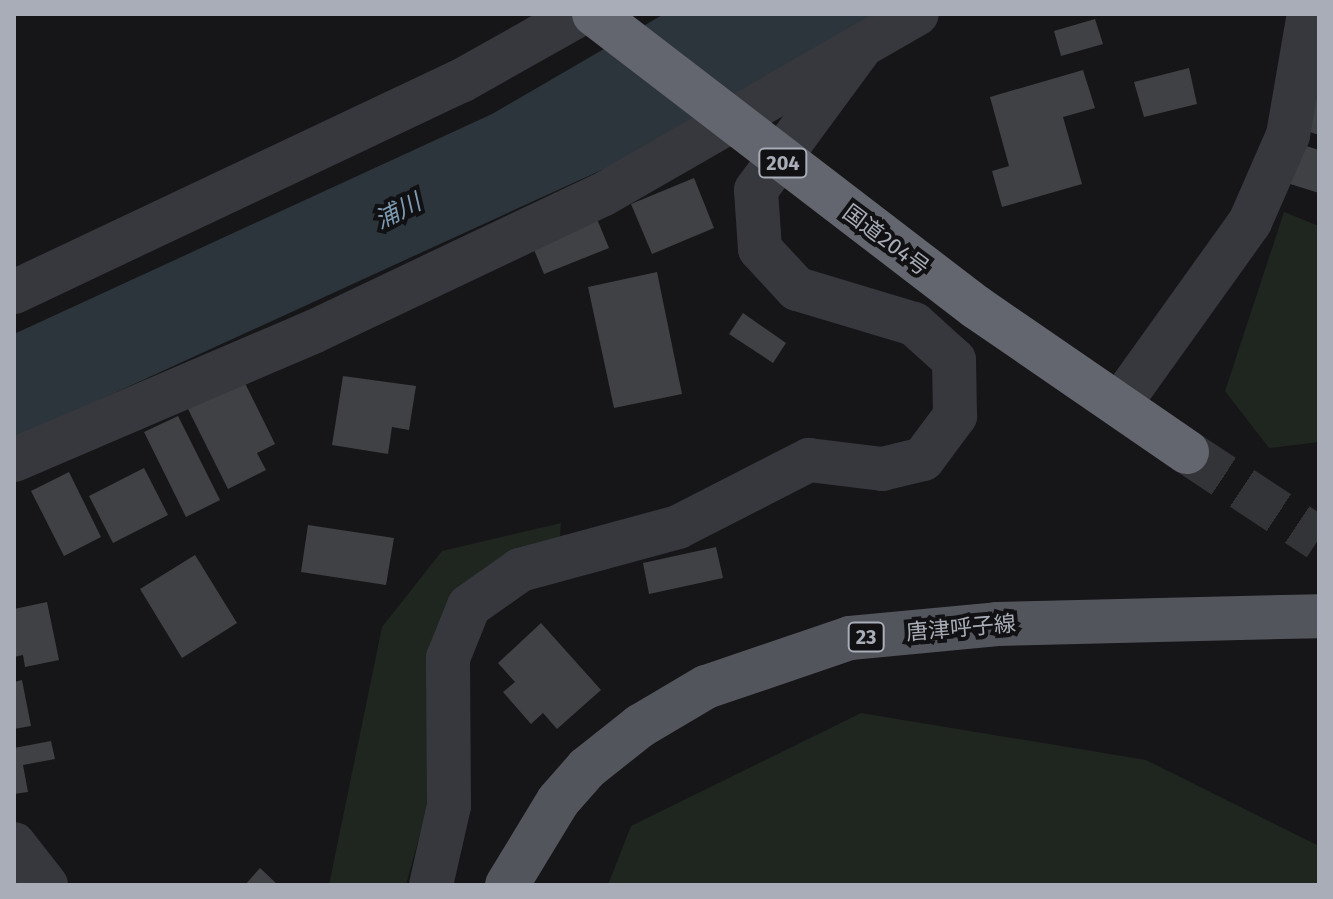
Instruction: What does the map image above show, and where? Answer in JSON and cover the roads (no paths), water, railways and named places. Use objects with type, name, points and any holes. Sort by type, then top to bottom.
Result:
[{"type":"highway","name":"国道204号","points":[[594,14],[976,307],[1187,452]]},
{"type":"main road","name":"唐津呼子線","points":[[507,885],[558,801],[587,768],[640,726],[706,687],[850,638],[997,624],[1319,616]]},
{"type":"street","points":[[14,292],[461,81],[580,14]]},
{"type":"street","points":[[14,460],[315,331],[602,195],[917,14]]},
{"type":"street","points":[[1119,405],[1250,222],[1288,135],[1309,14]]},
{"type":"street","points":[[431,885],[449,806],[448,658],[469,606],[520,570],[678,527],[809,460],[882,469],[923,459],[955,416],[954,360],[914,324],[797,289],[760,249],[756,190],[859,50]]},
{"type":"street","points":[[14,844],[46,885]]},
{"type":"water","name":"浦川","points":[[664,14],[900,14],[796,81],[14,439],[14,334],[492,114]]},
{"type":"tunnel","points":[[1187,452],[1319,539]]}]
